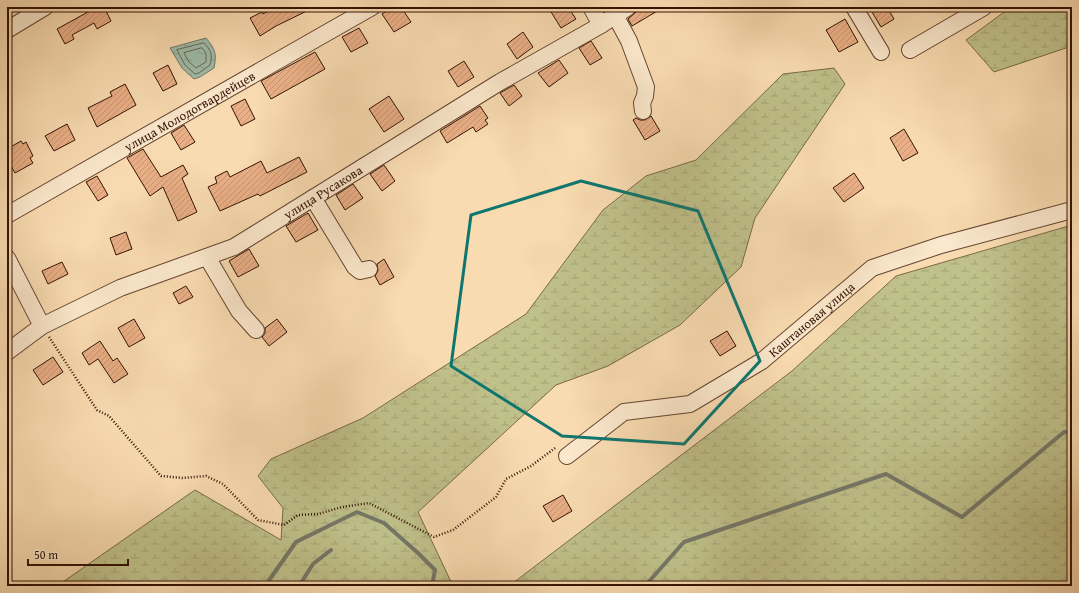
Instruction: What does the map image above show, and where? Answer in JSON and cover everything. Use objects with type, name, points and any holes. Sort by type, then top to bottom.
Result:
[{"type":"street","points":[[7,30],[45,7]]},
{"type":"street","name":"улица Молодогвардейцев","points":[[7,215],[372,7]]},
{"type":"street","points":[[591,7],[601,25]]},
{"type":"street","points":[[854,7],[881,52]]},
{"type":"street","points":[[910,50],[984,7]]},
{"type":"street","points":[[622,11],[629,40],[646,87],[645,96],[642,103],[643,111]]},
{"type":"street","name":"улица Русакова","points":[[7,352],[42,326],[120,288],[234,247],[500,82],[601,25],[622,11]]},
{"type":"street","points":[[313,198],[355,267],[360,270],[369,269]]},
{"type":"street","name":"Каштановая улица","points":[[566,456],[624,412],[690,404],[762,361],[872,268],[941,245],[1072,210]]},
{"type":"street","points":[[207,257],[239,311],[256,330]]},
{"type":"street","points":[[7,258],[42,326]]},
{"type":"path","points":[[42,326],[64,362],[97,410],[109,416],[161,476],[183,478],[206,476],[223,484],[258,520],[284,525],[298,515],[318,514],[342,507],[369,503],[412,527],[434,537],[453,530],[496,497],[506,478],[531,466],[557,447],[566,456]]},
{"type":"highlighted area","points":[[581,181],[698,211],[760,361],[684,444],[562,436],[451,366],[471,215]]},
{"type":"green space","points":[[1011,7],[1072,7],[1072,46],[994,72],[966,40]]},
{"type":"green space","points":[[834,68],[845,84],[755,218],[741,267],[680,325],[608,366],[556,385],[418,512],[453,586],[57,586],[195,490],[281,540],[283,508],[258,476],[271,459],[363,418],[526,314],[603,210],[646,176],[696,160],[783,74]]},
{"type":"green space","points":[[1072,225],[1072,586],[509,586],[792,371],[896,276]]},
{"type":"water","points":[[206,38],[214,52],[214,68],[194,79],[182,68],[170,48]]},
{"type":"building","points":[[97,7],[104,7],[111,21],[97,29],[94,23],[72,35],[74,39],[65,44],[57,29]]},
{"type":"building","points":[[276,7],[315,7],[276,26],[260,36],[250,18],[262,12],[263,14]]},
{"type":"building","points":[[393,7],[401,7],[411,22],[394,32],[382,14]]},
{"type":"building","points":[[548,7],[568,7],[576,19],[561,28]]},
{"type":"building","points":[[637,7],[664,7],[632,26],[628,19],[636,12]]},
{"type":"building","points":[[869,7],[887,7],[894,19],[881,27]]},
{"type":"building","points":[[845,19],[858,42],[839,52],[826,30]]},
{"type":"building","points":[[359,28],[368,43],[351,52],[342,37]]},
{"type":"building","points":[[523,32],[533,47],[517,59],[507,44]]},
{"type":"building","points":[[591,41],[602,58],[590,65],[579,48]]},
{"type":"building","points":[[315,52],[325,69],[271,99],[261,81]]},
{"type":"building","points":[[559,60],[568,73],[549,87],[538,73]]},
{"type":"building","points":[[464,61],[474,77],[458,87],[448,71]]},
{"type":"building","points":[[168,65],[177,84],[163,91],[153,73]]},
{"type":"building","points":[[125,84],[136,105],[97,127],[88,108],[112,96],[110,92]]},
{"type":"building","points":[[514,85],[522,96],[509,106],[500,93]]},
{"type":"building","points":[[389,96],[404,119],[384,132],[369,109]]},
{"type":"building","points":[[245,99],[255,119],[241,126],[231,106]]},
{"type":"building","points":[[480,106],[488,118],[485,120],[488,124],[476,132],[473,127],[447,143],[440,131]]},
{"type":"building","points":[[651,116],[660,131],[645,140],[633,120],[636,118],[645,120]]},
{"type":"building","points":[[67,124],[75,140],[54,151],[45,136]]},
{"type":"building","points":[[184,125],[195,142],[181,150],[171,133]]},
{"type":"building","points":[[904,129],[918,153],[903,161],[890,138]]},
{"type":"building","points":[[21,141],[23,144],[26,142],[33,156],[30,158],[33,163],[15,173],[7,159],[7,149]]},
{"type":"building","points":[[143,149],[161,177],[183,165],[188,174],[182,178],[197,212],[178,221],[163,187],[150,196],[127,158]]},
{"type":"building","points":[[299,157],[307,172],[260,196],[258,194],[220,211],[208,187],[217,183],[215,177],[227,171],[230,177],[261,161],[267,173]]},
{"type":"building","points":[[384,165],[395,181],[382,191],[370,174]]},
{"type":"building","points":[[854,173],[864,188],[844,202],[833,188]]},
{"type":"building","points":[[97,176],[108,195],[98,201],[86,182]]},
{"type":"building","points":[[353,184],[363,198],[345,210],[336,195]]},
{"type":"building","points":[[308,213],[318,230],[296,242],[286,226]]},
{"type":"building","points":[[126,232],[132,249],[116,255],[110,238]]},
{"type":"building","points":[[249,249],[259,266],[238,277],[229,261]]},
{"type":"building","points":[[384,259],[394,277],[380,285],[375,276],[378,271],[377,264]]},
{"type":"building","points":[[62,262],[68,274],[48,284],[42,271]]},
{"type":"building","points":[[186,286],[193,297],[179,304],[173,293]]},
{"type":"building","points":[[134,319],[145,338],[129,347],[118,328]]},
{"type":"building","points":[[277,319],[287,332],[269,346],[262,337],[265,333],[265,328]]},
{"type":"building","points":[[727,331],[736,346],[720,356],[710,341]]},
{"type":"building","points":[[100,341],[113,361],[117,358],[128,374],[114,383],[98,359],[89,365],[82,353]]},
{"type":"building","points":[[53,357],[63,372],[43,385],[33,370]]},
{"type":"building","points":[[563,495],[572,511],[553,522],[543,506]]},
{"type":"waterway","points":[[645,586],[684,542],[886,474],[962,517],[1064,432],[1072,433]]},
{"type":"waterway","points":[[265,586],[296,542],[357,512],[384,523],[418,553],[435,570],[432,586]]},
{"type":"waterway","points":[[299,586],[313,564],[331,550]]}]
